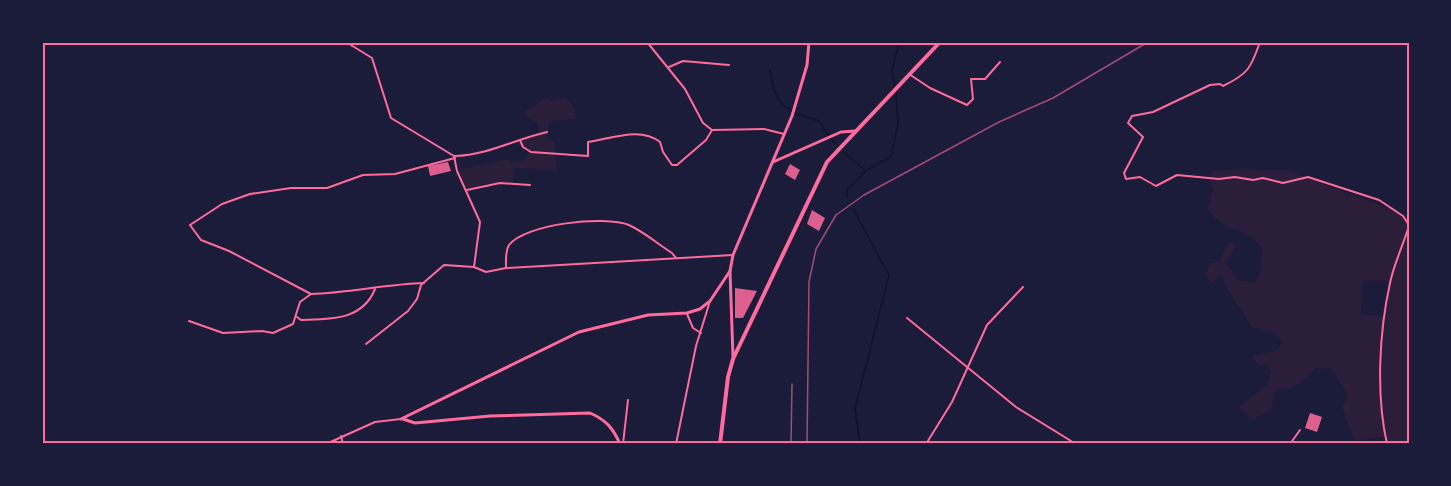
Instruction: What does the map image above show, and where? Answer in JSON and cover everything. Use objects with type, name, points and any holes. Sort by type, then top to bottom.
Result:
[{"type":"main road","points":[[720,444],[728,377],[733,359],[827,162],[940,42]]},
{"type":"street","points":[[346,42],[372,58],[388,112],[396,123],[454,157],[480,222],[474,267]]},
{"type":"street","points":[[647,42],[685,89],[703,123],[712,130],[764,129],[784,134]]},
{"type":"street","points":[[733,359],[730,271],[733,255],[792,116],[807,65],[809,42]]},
{"type":"street","points":[[1260,42],[1251,68],[1233,81],[1223,86],[1220,84],[1210,86],[1153,112],[1132,116],[1128,123],[1143,136],[1124,173],[1126,179],[1140,177],[1156,186],[1177,175],[1219,179],[1263,178],[1283,183],[1308,177],[1380,200],[1402,216],[1409,226],[1390,281],[1379,383],[1381,422],[1387,444]]},
{"type":"street","points":[[670,68],[683,61],[729,65]]},
{"type":"street","points":[[909,74],[930,88],[967,105],[973,99],[971,79],[985,79],[1000,62]]},
{"type":"street","points":[[520,140],[523,147],[531,152],[564,157],[588,156],[588,142],[627,134],[643,135],[660,142],[663,152],[672,165],[677,165],[700,146],[712,130]]},
{"type":"street","points":[[773,162],[841,132],[855,131]]},
{"type":"street","points":[[311,294],[229,251],[201,240],[190,225],[222,204],[250,194],[291,188],[327,188],[363,175],[395,174],[454,157],[482,153],[547,132]]},
{"type":"street","points":[[467,190],[500,183],[530,185]]},
{"type":"street","points":[[506,268],[506,250],[511,243],[525,234],[539,227],[585,223],[627,224],[672,253],[676,258]]},
{"type":"street","points":[[366,344],[408,311],[424,283],[444,265],[474,267],[486,272],[506,268],[733,255]]},
{"type":"street","points":[[326,444],[375,422],[401,419],[579,332],[649,315],[687,313],[700,309],[710,301],[730,271]]},
{"type":"street","points":[[189,321],[219,333],[262,330],[273,333],[293,324],[300,302],[311,294],[424,283]]},
{"type":"street","points":[[926,444],[952,402],[987,325],[1023,287]]},
{"type":"street","points":[[297,317],[301,320],[337,320],[370,301],[375,289]]},
{"type":"street","points":[[676,444],[710,301]]},
{"type":"street","points":[[687,313],[693,328],[701,333]]},
{"type":"street","points":[[907,318],[1016,407],[1076,444]]},
{"type":"street","points":[[622,444],[628,400]]},
{"type":"street","points":[[401,419],[416,423],[490,416],[590,413],[602,418],[622,444]]},
{"type":"street","points":[[1290,444],[1300,430]]},
{"type":"street","points":[[341,436],[343,444]]},
{"type":"shaded area","points":[[547,97],[551,101],[566,97],[574,108],[576,119],[549,121],[548,139],[554,142],[557,171],[514,168],[513,182],[487,184],[467,189],[458,170],[510,159],[511,162],[526,160],[528,151],[515,143],[540,134],[537,123],[523,113]]},
{"type":"shaded area","points":[[1287,170],[1409,216],[1409,444],[1388,444],[1381,416],[1385,437],[1354,440],[1342,407],[1348,395],[1332,369],[1315,368],[1297,385],[1274,391],[1272,408],[1252,420],[1239,407],[1267,385],[1271,371],[1266,364],[1259,366],[1252,356],[1278,350],[1282,340],[1272,332],[1251,327],[1222,276],[1212,282],[1205,276],[1210,263],[1220,262],[1225,247],[1230,243],[1237,244],[1226,264],[1239,280],[1256,282],[1263,251],[1251,237],[1222,223],[1208,209],[1213,190],[1209,179],[1212,171]],"holes":[[[1362,281],[1390,281],[1385,316],[1361,314]]]},
{"type":"building","points":[[448,162],[451,171],[430,176],[428,166]]},
{"type":"building","points":[[790,164],[800,170],[795,180],[785,174]]},
{"type":"building","points":[[812,210],[825,218],[819,231],[807,224]]},
{"type":"building","points":[[735,288],[757,291],[743,318],[735,318]]},
{"type":"building","points":[[1310,413],[1322,417],[1317,432],[1305,428]]},
{"type":"waterway","points":[[895,88],[892,69],[900,42]]},
{"type":"waterway","points":[[770,70],[775,92],[784,106],[798,114],[819,121],[829,136]]},
{"type":"waterway","points":[[847,197],[847,190],[866,171],[891,156],[898,123],[896,92]]},
{"type":"waterway","points":[[831,139],[836,144]]},
{"type":"waterway","points":[[843,152],[865,170]]},
{"type":"waterway","points":[[853,209],[889,275],[855,409],[860,444]]},
{"type":"railway","points":[[807,444],[809,282],[816,249],[836,215],[864,195],[999,122],[1053,98],[1148,42]]},
{"type":"railway","points":[[791,444],[792,384]]}]
